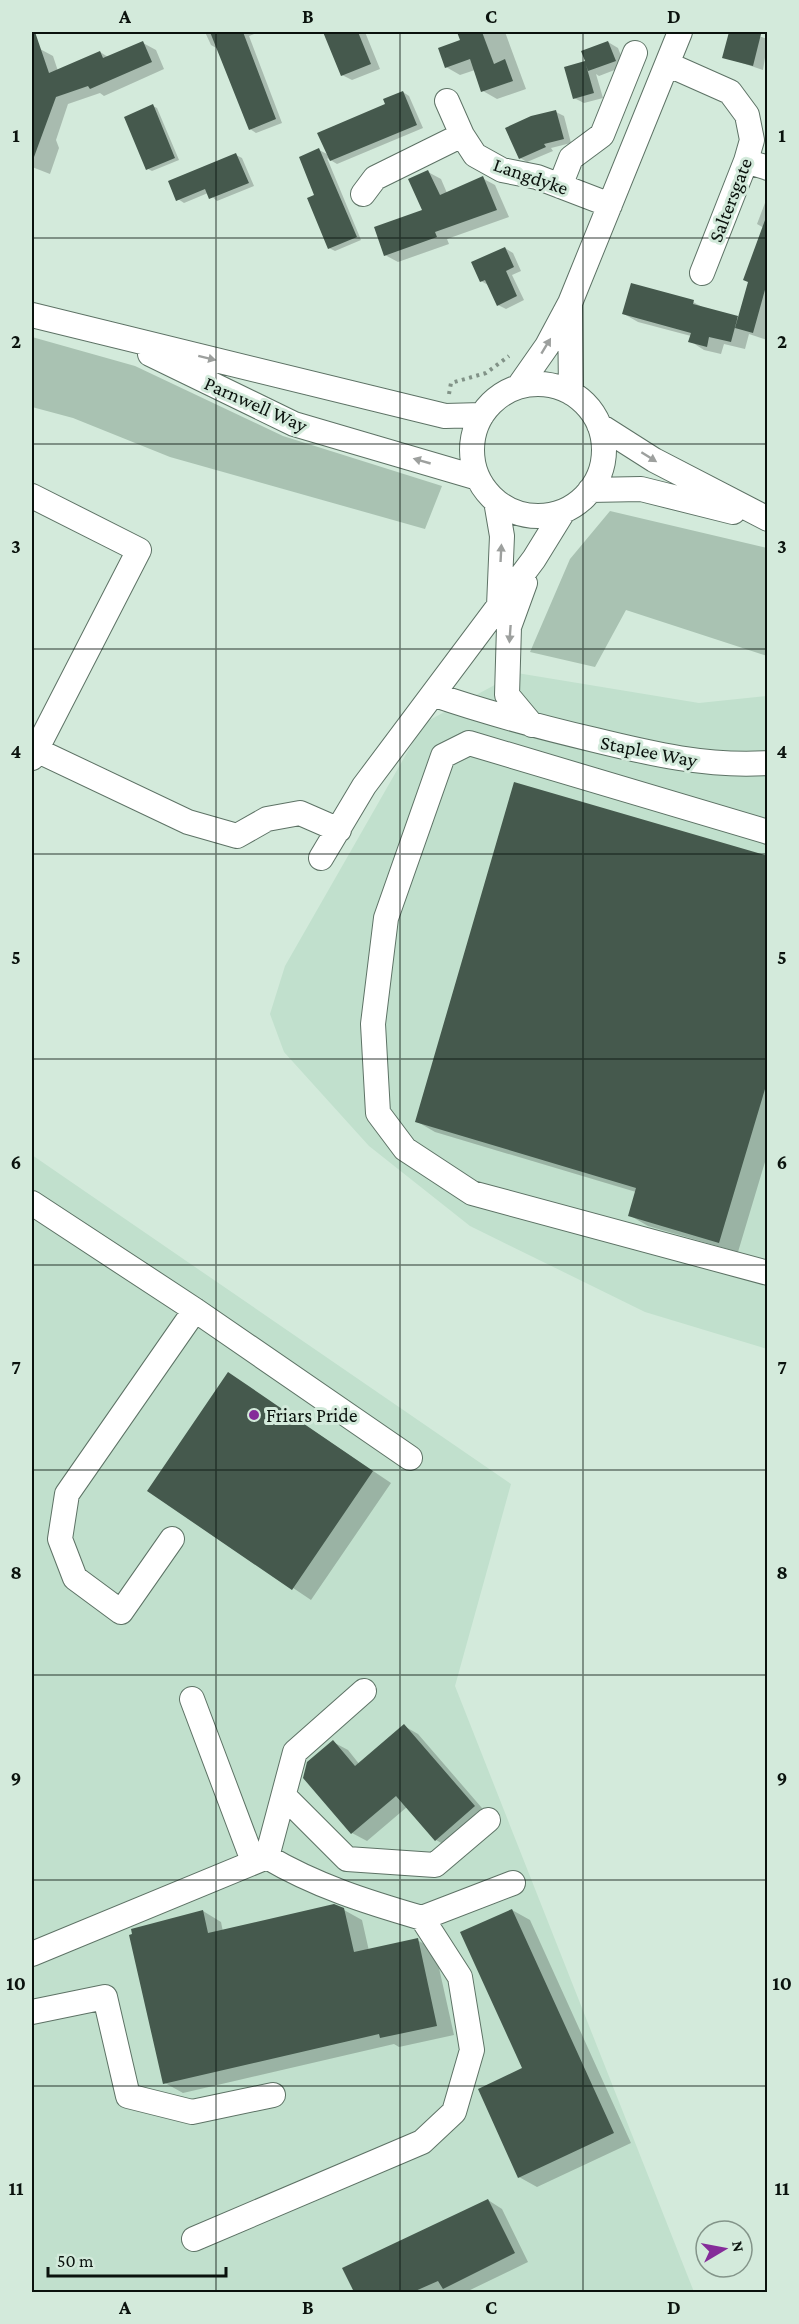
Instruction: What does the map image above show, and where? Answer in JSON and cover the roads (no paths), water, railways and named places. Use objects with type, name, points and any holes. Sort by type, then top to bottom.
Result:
[{"type":"street","points":[[519,386],[547,346],[570,303],[680,32]]},
{"type":"street","points":[[560,186],[571,158],[602,135],[635,53]]},
{"type":"street","name":"Saltersgate","points":[[667,64],[730,92],[747,115],[757,165],[702,273]]},
{"type":"street","name":"Langdyke","points":[[447,101],[462,135],[475,155],[502,170],[560,186],[610,205]]},
{"type":"street","points":[[363,194],[375,178],[462,135]]},
{"type":"street","points":[[570,303],[571,393]]},
{"type":"street","name":"Parnwell Way","points":[[32,315],[446,416],[482,415]]},
{"type":"street","name":"Parnwell Way","points":[[110,334],[294,424],[478,478]]},
{"type":"street","points":[[537,384],[555,386],[571,393],[588,406],[599,425],[604,448],[601,470],[590,490],[578,503],[563,512],[546,516],[511,511],[496,501],[478,478],[472,457],[473,435],[482,415],[492,402],[519,386],[537,384]]},
{"type":"street","points":[[599,425],[654,460],[768,520]]},
{"type":"street","points":[[590,490],[641,489],[768,520]]},
{"type":"street","points":[[32,496],[139,550],[33,752],[188,822],[237,836],[267,819],[300,813],[339,830]]},
{"type":"street","points":[[496,501],[502,536],[499,606]]},
{"type":"street","points":[[321,858],[364,786],[435,695],[534,559],[563,512]]},
{"type":"street","points":[[532,725],[507,695],[509,627],[534,559]]},
{"type":"street","name":"Staplee Way","points":[[435,695],[532,725],[668,758],[735,765],[768,764]]},
{"type":"street","points":[[768,832],[469,743],[443,756],[386,918],[373,1024],[378,1113],[405,1149],[471,1194],[768,1273]]},
{"type":"street","points":[[32,1203],[195,1310],[410,1458]]},
{"type":"street","points":[[172,1539],[121,1612],[75,1578],[60,1539],[67,1494],[195,1310]]},
{"type":"street","points":[[32,1954],[260,1859],[285,1797],[296,1752],[364,1691]]},
{"type":"street","points":[[192,1699],[260,1859],[344,1895],[422,1918],[513,1883]]},
{"type":"street","points":[[285,1797],[347,1859],[435,1865],[488,1820]]},
{"type":"street","points":[[194,2239],[422,2142],[454,2112],[471,2050],[460,1977],[422,1918]]},
{"type":"street","points":[[32,2012],[105,1997],[128,2096],[192,2112],[273,2095]]},
{"type":"place","name":"Friars Pride","points":[[254,1415]]}]
